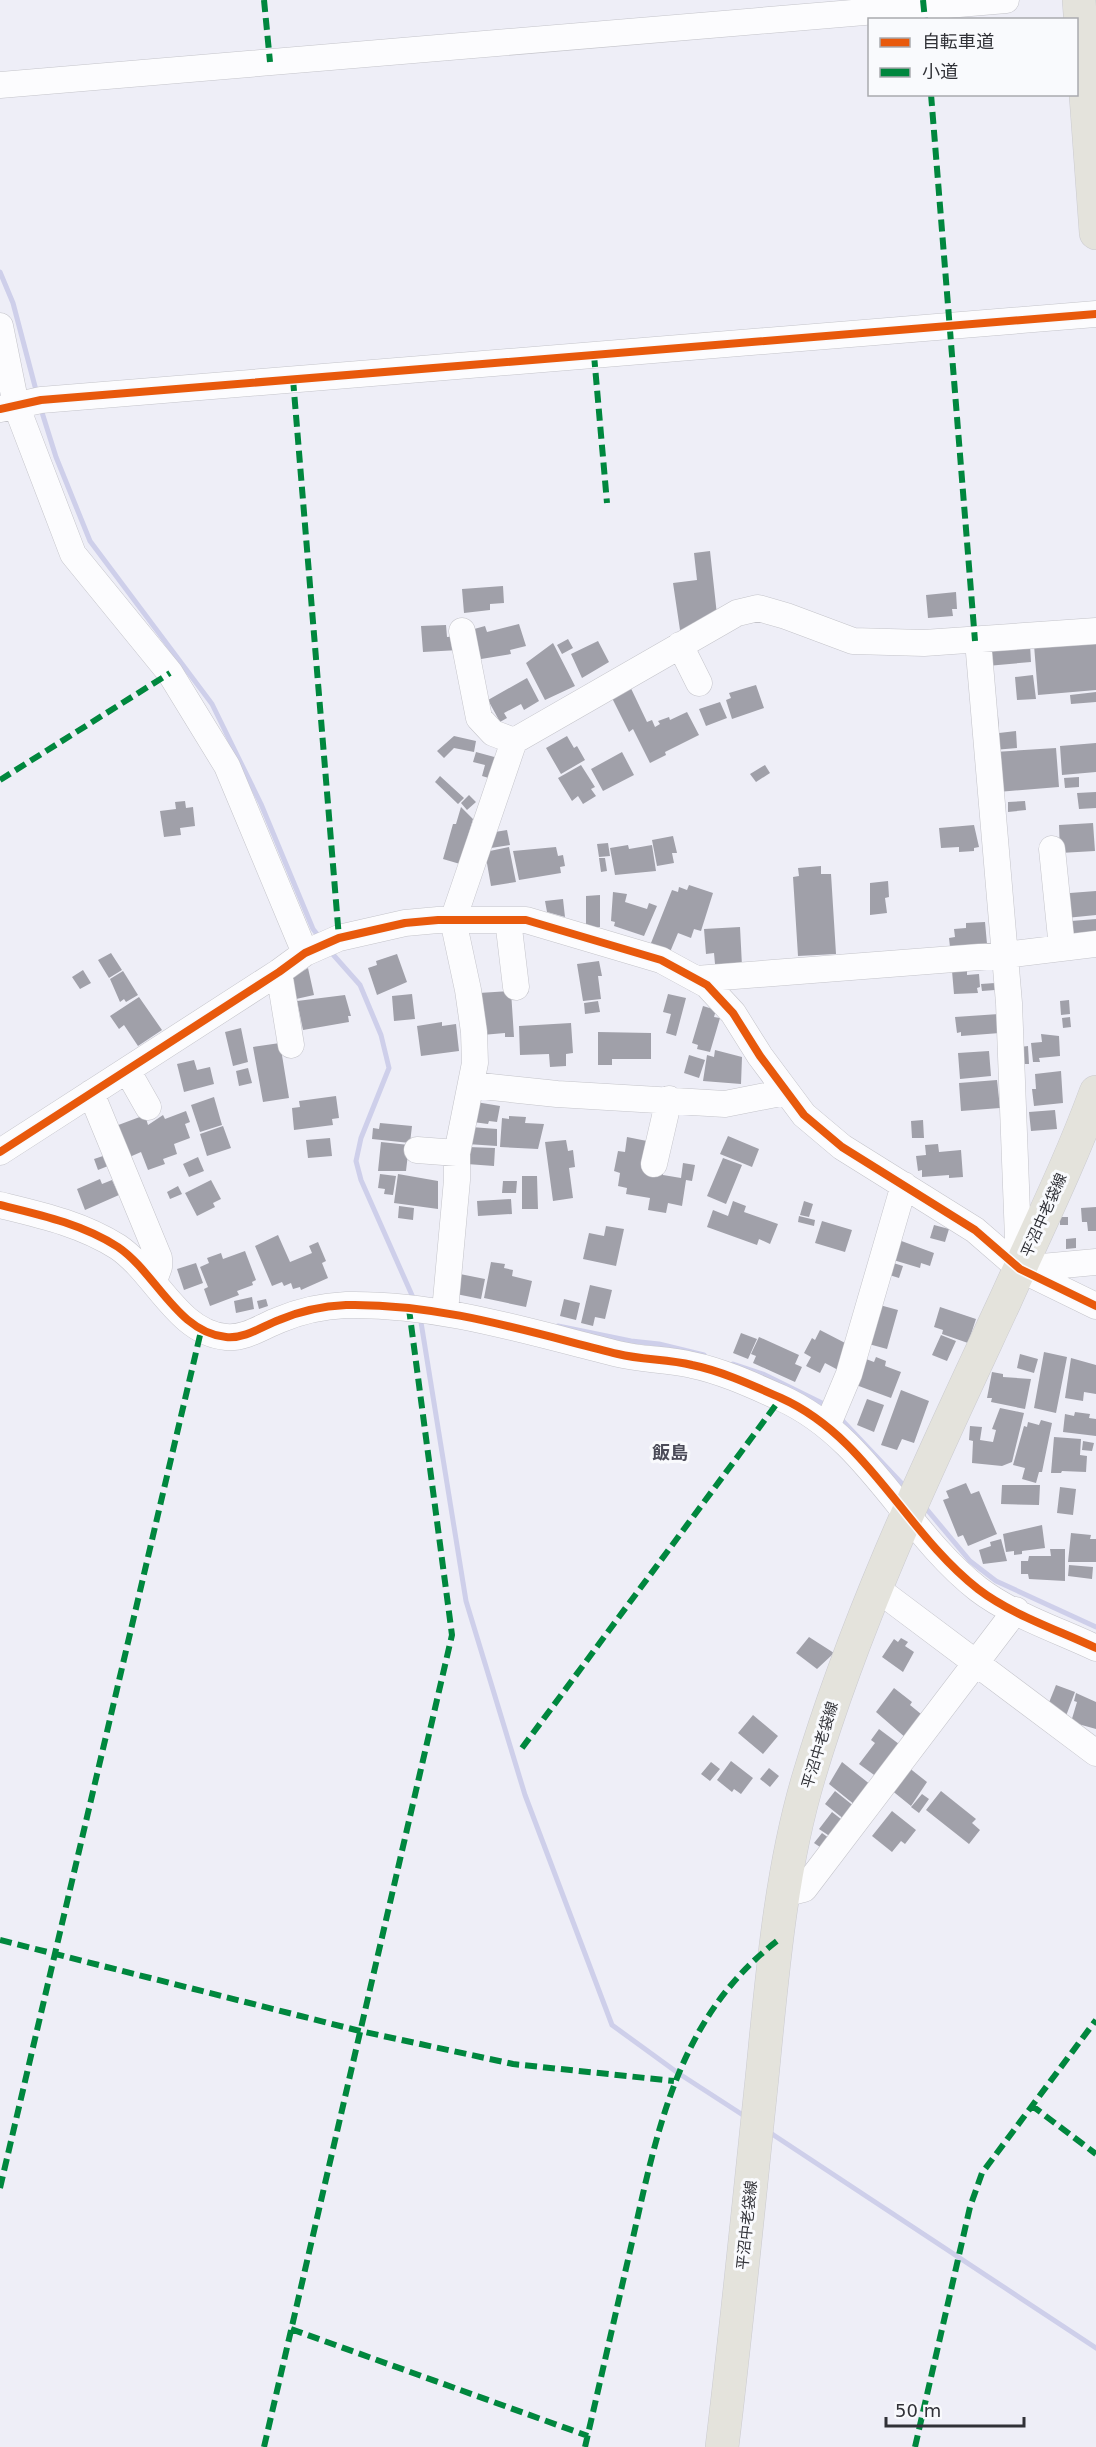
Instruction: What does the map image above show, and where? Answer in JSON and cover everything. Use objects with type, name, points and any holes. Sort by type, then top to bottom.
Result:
[{"type":"main road","points":[[1078,0],[1096,233]]},
{"type":"main road","name":"平沼中老袋線","points":[[722,2447],[772,1984],[784,1894],[808,1779],[829,1712],[907,1514],[1085,1124],[1096,1092]]},
{"type":"street","points":[[0,85],[1006,0]]},
{"type":"street","points":[[8,407],[41,400],[1096,314]]},
{"type":"street","points":[[0,326],[8,407],[73,554],[170,673],[227,766],[305,953]]},
{"type":"street","points":[[445,1311],[457,1180],[457,1153],[472,1085],[474,1032],[453,920],[514,741],[737,613],[758,608],[786,615],[853,641],[924,643],[978,641],[1096,631]]},
{"type":"street","points":[[462,632],[479,718],[493,734],[514,741]]},
{"type":"street","points":[[978,641],[1005,955],[1020,1269]]},
{"type":"street","points":[[680,645],[699,683]]},
{"type":"street","points":[[1052,849],[1062,948]]},
{"type":"street","points":[[0,1152],[305,953],[339,938],[405,923],[453,920],[526,920],[661,960],[707,985],[733,1013],[804,1115],[842,1147],[975,1230],[1020,1269],[1096,1306]]},
{"type":"street","points":[[507,921],[516,987]]},
{"type":"street","points":[[696,979],[1005,955],[1096,944]]},
{"type":"street","points":[[279,972],[291,1045]]},
{"type":"street","points":[[127,1070],[148,1107]]},
{"type":"street","points":[[472,1085],[557,1094],[725,1104],[786,1092]]},
{"type":"street","points":[[91,1093],[159,1258],[159,1267],[154,1281]]},
{"type":"street","points":[[654,1164],[669,1099]]},
{"type":"street","points":[[417,1150],[457,1153]]},
{"type":"street","points":[[828,1424],[849,1374],[904,1185]]},
{"type":"street","points":[[0,1205],[51,1217],[96,1234],[120,1249],[154,1281],[177,1311],[201,1331],[228,1338],[251,1333],[283,1318],[323,1306],[351,1305],[445,1311],[638,1359],[693,1365],[781,1398],[828,1424],[877,1477],[907,1514],[979,1589],[1016,1610],[1096,1648]]},
{"type":"street","points":[[1020,1269],[1096,1262]]},
{"type":"street","points":[[876,1588],[1096,1753]]},
{"type":"street","points":[[784,1894],[804,1889],[1016,1610]]},
{"type":"building","points":[[710,551],[717,615],[691,629],[680,630],[673,583],[697,580],[694,553]]},
{"type":"building","points":[[503,586],[504,603],[490,604],[490,610],[464,613],[462,589]]},
{"type":"building","points":[[956,592],[957,609],[952,609],[953,616],[928,618],[926,595]]},
{"type":"building","points":[[519,624],[526,646],[510,650],[511,654],[475,660],[467,631],[485,626],[487,632]]},
{"type":"building","points":[[446,625],[447,637],[458,636],[459,650],[423,652],[421,626]]},
{"type":"building","points":[[568,639],[573,648],[562,654],[557,645]]},
{"type":"building","points":[[1096,640],[1096,690],[1038,695],[1034,645]]},
{"type":"building","points":[[598,641],[609,662],[582,678],[571,654]]},
{"type":"building","points":[[553,643],[575,686],[545,700],[526,663]]},
{"type":"building","points":[[1030,644],[1031,662],[987,666],[985,648]]},
{"type":"building","points":[[1033,675],[1036,699],[1017,700],[1015,677]]},
{"type":"building","points":[[527,678],[539,701],[524,710],[521,704],[504,713],[507,718],[500,722],[488,700]]},
{"type":"building","points":[[627,680],[647,722],[652,720],[655,727],[660,724],[658,721],[669,717],[670,720],[687,712],[699,735],[665,752],[666,755],[650,763],[633,729],[629,732],[608,690]]},
{"type":"building","points":[[756,685],[764,708],[732,719],[726,700],[731,698],[729,693]]},
{"type":"building","points":[[1096,692],[1096,702],[1071,704],[1070,695]]},
{"type":"building","points":[[720,702],[727,718],[706,726],[699,709]]},
{"type":"building","points":[[998,715],[999,733],[1016,731],[1017,748],[994,750],[991,716]]},
{"type":"building","points":[[454,736],[476,741],[474,752],[454,748],[444,758],[437,751]]},
{"type":"building","points":[[567,736],[574,748],[577,746],[585,760],[561,774],[546,748]]},
{"type":"building","points":[[1096,743],[1096,772],[1062,775],[1060,746]]},
{"type":"building","points":[[1056,748],[1059,787],[998,792],[995,752]]},
{"type":"building","points":[[476,752],[498,758],[492,779],[482,776],[485,765],[473,762]]},
{"type":"building","points":[[622,752],[634,775],[603,791],[591,769]]},
{"type":"building","points":[[581,765],[595,787],[591,789],[596,796],[583,804],[578,796],[572,801],[558,778]]},
{"type":"building","points":[[765,765],[770,773],[756,782],[750,774]]},
{"type":"building","points":[[440,776],[464,798],[458,804],[435,782]]},
{"type":"building","points":[[1079,777],[1079,787],[1065,788],[1064,778]]},
{"type":"building","points":[[1096,792],[1096,808],[1079,809],[1077,793]]},
{"type":"building","points":[[469,795],[476,802],[467,810],[461,803]]},
{"type":"building","points":[[185,801],[186,808],[193,807],[195,826],[180,828],[181,835],[164,837],[160,811],[176,809],[175,802]]},
{"type":"building","points":[[1025,801],[1026,810],[1008,812],[1008,802]]},
{"type":"building","points":[[461,807],[473,819],[460,864],[443,859],[453,824],[456,824]]},
{"type":"building","points":[[1093,823],[1095,851],[1060,853],[1059,825]]},
{"type":"building","points":[[974,825],[979,847],[974,848],[974,851],[959,852],[959,847],[941,848],[939,828]]},
{"type":"building","points":[[507,830],[510,845],[491,848],[489,833]]},
{"type":"building","points":[[673,836],[677,853],[672,853],[674,863],[657,866],[652,840]]},
{"type":"building","points":[[608,843],[610,856],[599,857],[597,844]]},
{"type":"building","points":[[628,845],[629,849],[652,845],[656,871],[615,875],[610,848]]},
{"type":"building","points":[[509,847],[516,882],[491,886],[485,852]]},
{"type":"building","points":[[556,847],[558,856],[563,855],[565,866],[560,867],[561,873],[519,880],[513,851]]},
{"type":"building","points":[[599,858],[605,858],[607,871],[601,872]]},
{"type":"building","points":[[821,866],[821,874],[831,874],[836,954],[798,956],[793,877],[799,876],[798,868]]},
{"type":"building","points":[[888,881],[889,897],[885,898],[887,913],[870,915],[870,883]]},
{"type":"building","points":[[689,885],[713,893],[701,931],[694,929],[691,938],[678,933],[670,952],[651,943],[672,890],[678,892],[679,887],[687,890]]},
{"type":"building","points":[[1096,891],[1096,915],[1066,918],[1064,900],[1070,899],[1070,893]]},
{"type":"building","points":[[613,892],[627,894],[625,902],[647,909],[649,903],[657,906],[644,936],[614,926],[615,922],[611,921]]},
{"type":"building","points":[[600,895],[600,927],[586,927],[586,896]]},
{"type":"building","points":[[563,899],[565,917],[547,912],[545,901]]},
{"type":"building","points":[[1096,919],[1096,933],[1072,935],[1071,921]]},
{"type":"building","points":[[985,922],[987,944],[950,947],[949,938],[955,937],[954,929],[966,928],[966,923]]},
{"type":"building","points":[[740,927],[742,966],[715,964],[714,953],[706,954],[704,929]]},
{"type":"building","points":[[111,953],[122,970],[109,978],[98,960]]},
{"type":"building","points":[[397,954],[407,982],[377,995],[368,968],[377,965],[376,961]]},
{"type":"building","points":[[599,961],[602,976],[598,976],[601,999],[583,1001],[577,964]]},
{"type":"building","points":[[967,966],[967,975],[979,974],[978,993],[954,994],[952,971]]},
{"type":"building","points":[[308,968],[314,995],[296,999],[291,978]]},
{"type":"building","points":[[83,970],[91,983],[80,989],[72,977]]},
{"type":"building","points":[[123,971],[138,995],[126,1002],[124,999],[120,1002],[110,979]]},
{"type":"building","points":[[995,983],[995,990],[982,991],[981,984]]},
{"type":"building","points":[[511,991],[514,1037],[505,1037],[505,1033],[482,1035],[479,993]]},
{"type":"building","points":[[412,994],[415,1019],[394,1021],[392,996]]},
{"type":"building","points":[[668,994],[686,998],[676,1036],[666,1033],[671,1014],[663,1012]]},
{"type":"building","points":[[345,995],[351,1016],[348,1016],[349,1022],[303,1030],[297,1001]]},
{"type":"building","points":[[139,997],[162,1030],[138,1046],[124,1025],[119,1029],[110,1016]]},
{"type":"building","points":[[1069,1000],[1070,1014],[1061,1015],[1060,1001]]},
{"type":"building","points":[[598,1001],[600,1012],[585,1014],[584,1003]]},
{"type":"building","points":[[703,1006],[716,1010],[714,1017],[720,1018],[710,1052],[697,1049],[698,1045],[692,1043]]},
{"type":"building","points":[[999,1014],[1000,1033],[961,1036],[961,1032],[957,1033],[955,1017]]},
{"type":"building","points":[[1070,1017],[1071,1027],[1063,1028],[1062,1018]]},
{"type":"building","points":[[442,1022],[442,1026],[456,1024],[459,1051],[421,1056],[417,1026]]},
{"type":"building","points":[[571,1023],[573,1053],[566,1054],[566,1066],[550,1067],[549,1054],[520,1055],[519,1026]]},
{"type":"building","points":[[241,1028],[248,1062],[233,1066],[225,1032]]},
{"type":"building","points":[[598,1032],[651,1033],[651,1059],[612,1059],[612,1065],[598,1065]]},
{"type":"building","points":[[1041,1034],[1059,1036],[1060,1056],[1039,1058],[1040,1062],[1033,1062],[1031,1043],[1042,1042]]},
{"type":"building","points":[[280,1043],[289,1098],[263,1102],[253,1047]]},
{"type":"building","points":[[1028,1046],[1029,1064],[1022,1064],[1020,1047]]},
{"type":"building","points":[[715,1050],[742,1057],[741,1084],[703,1081],[707,1055],[714,1057]]},
{"type":"building","points":[[989,1051],[991,1076],[960,1079],[958,1053]]},
{"type":"building","points":[[689,1055],[705,1060],[699,1078],[684,1073]]},
{"type":"building","points":[[194,1060],[197,1070],[210,1067],[214,1084],[184,1092],[177,1064]]},
{"type":"building","points":[[248,1068],[252,1083],[239,1086],[236,1071]]},
{"type":"building","points":[[1061,1071],[1063,1103],[1034,1106],[1032,1089],[1036,1089],[1035,1074]]},
{"type":"building","points":[[997,1080],[1000,1108],[961,1111],[959,1083]]},
{"type":"building","points":[[336,1096],[339,1118],[332,1119],[333,1125],[294,1130],[292,1108],[300,1107],[299,1101]]},
{"type":"building","points":[[214,1097],[222,1125],[200,1132],[191,1105]]},
{"type":"building","points":[[476,1102],[500,1106],[497,1122],[489,1121],[488,1124],[473,1122]]},
{"type":"building","points":[[1055,1110],[1057,1129],[1031,1131],[1029,1112]]},
{"type":"building","points":[[186,1111],[190,1122],[185,1124],[190,1138],[174,1144],[177,1154],[163,1159],[165,1164],[148,1170],[141,1152],[125,1159],[113,1127],[145,1115],[148,1125],[163,1115],[165,1119]]},
{"type":"building","points":[[509,1116],[526,1117],[525,1123],[544,1124],[538,1149],[500,1147],[502,1118],[509,1119]]},
{"type":"building","points":[[923,1120],[924,1138],[912,1138],[911,1121]]},
{"type":"building","points":[[380,1123],[412,1126],[410,1143],[372,1139],[373,1128],[379,1129]]},
{"type":"building","points":[[223,1126],[231,1148],[207,1156],[200,1134]]},
{"type":"building","points":[[471,1127],[497,1129],[497,1146],[467,1144]]},
{"type":"building","points":[[728,1136],[759,1149],[752,1167],[720,1154]]},
{"type":"building","points":[[627,1137],[652,1142],[663,1175],[681,1178],[683,1163],[695,1165],[692,1181],[686,1180],[682,1206],[668,1203],[666,1213],[648,1210],[650,1198],[626,1194],[627,1188],[618,1186],[620,1173],[614,1171],[618,1151],[625,1152]]},
{"type":"building","points":[[330,1138],[332,1156],[308,1158],[306,1140]]},
{"type":"building","points":[[566,1140],[568,1151],[573,1150],[575,1167],[569,1168],[573,1198],[553,1201],[545,1142]]},
{"type":"building","points":[[381,1142],[409,1145],[406,1171],[378,1171]]},
{"type":"building","points":[[938,1144],[939,1152],[961,1150],[963,1177],[949,1178],[949,1175],[922,1177],[922,1170],[918,1171],[916,1156],[926,1155],[925,1145]]},
{"type":"building","points":[[468,1147],[495,1148],[494,1166],[467,1164]]},
{"type":"building","points":[[109,1154],[113,1164],[98,1170],[94,1159]]},
{"type":"building","points":[[198,1157],[204,1171],[189,1177],[183,1164]]},
{"type":"building","points":[[723,1158],[742,1165],[726,1204],[707,1196]]},
{"type":"building","points":[[380,1174],[396,1176],[393,1195],[384,1194],[385,1189],[378,1188]]},
{"type":"building","points":[[398,1174],[438,1181],[438,1209],[394,1203]]},
{"type":"building","points":[[522,1176],[537,1176],[538,1209],[522,1209]]},
{"type":"building","points":[[100,1179],[102,1184],[112,1180],[119,1195],[85,1210],[77,1189]]},
{"type":"building","points":[[211,1180],[221,1199],[213,1203],[215,1207],[197,1216],[185,1193]]},
{"type":"building","points":[[503,1181],[517,1181],[516,1193],[502,1193]]},
{"type":"building","points":[[178,1186],[182,1194],[170,1199],[167,1192]]},
{"type":"building","points":[[511,1199],[512,1214],[478,1216],[477,1201]]},
{"type":"building","points":[[733,1201],[746,1206],[744,1212],[778,1224],[770,1244],[759,1239],[757,1245],[707,1227],[713,1210],[728,1216]]},
{"type":"building","points":[[804,1201],[813,1204],[809,1217],[800,1215]]},
{"type":"building","points":[[399,1206],[414,1208],[413,1220],[398,1218]]},
{"type":"building","points":[[1096,1207],[1096,1231],[1088,1231],[1087,1222],[1082,1222],[1081,1208]]},
{"type":"building","points":[[799,1216],[815,1220],[814,1226],[798,1222]]},
{"type":"building","points":[[1060,1217],[1068,1217],[1068,1225],[1060,1225]]},
{"type":"building","points":[[822,1221],[852,1230],[845,1252],[815,1243]]},
{"type":"building","points":[[934,1225],[949,1229],[945,1242],[930,1238]]},
{"type":"building","points":[[606,1226],[624,1229],[616,1266],[583,1259],[589,1233],[604,1236]]},
{"type":"building","points":[[278,1235],[290,1262],[312,1253],[309,1246],[318,1242],[326,1261],[322,1263],[328,1278],[301,1290],[300,1287],[293,1289],[291,1283],[284,1286],[282,1282],[272,1286],[255,1246]]},
{"type":"building","points":[[1076,1238],[1076,1248],[1066,1249],[1066,1239]]},
{"type":"building","points":[[896,1239],[934,1253],[930,1266],[921,1263],[920,1268],[890,1259]]},
{"type":"building","points":[[245,1251],[256,1280],[252,1282],[253,1285],[237,1291],[239,1295],[210,1306],[204,1289],[208,1287],[200,1267],[209,1263],[207,1258],[221,1253],[223,1259]]},
{"type":"building","points":[[887,1261],[903,1266],[899,1278],[883,1273]]},
{"type":"building","points":[[491,1262],[505,1264],[504,1268],[513,1270],[512,1276],[532,1281],[526,1307],[484,1298]]},
{"type":"building","points":[[196,1263],[203,1283],[184,1290],[177,1269]]},
{"type":"building","points":[[455,1273],[485,1279],[481,1299],[451,1293]]},
{"type":"building","points":[[590,1285],[612,1290],[605,1319],[595,1317],[593,1326],[581,1323]]},
{"type":"building","points":[[252,1297],[254,1309],[236,1313],[234,1301]]},
{"type":"building","points":[[266,1299],[268,1306],[259,1309],[257,1301]]},
{"type":"building","points":[[564,1299],[580,1303],[576,1320],[560,1316]]},
{"type":"building","points":[[876,1304],[898,1310],[887,1349],[865,1343]]},
{"type":"building","points":[[940,1307],[976,1319],[968,1343],[942,1334],[943,1330],[934,1327]]},
{"type":"building","points":[[820,1330],[849,1345],[840,1371],[825,1363],[820,1373],[806,1366],[811,1357],[804,1353],[812,1338],[815,1340]]},
{"type":"building","points":[[741,1333],[757,1339],[748,1359],[733,1353]]},
{"type":"building","points":[[941,1335],[956,1341],[947,1361],[932,1355]]},
{"type":"building","points":[[759,1337],[799,1355],[795,1364],[802,1367],[795,1382],[753,1363],[756,1356],[751,1354]]},
{"type":"building","points":[[1044,1352],[1067,1357],[1056,1413],[1034,1408]]},
{"type":"building","points":[[1020,1354],[1038,1359],[1034,1373],[1017,1368]]},
{"type":"building","points":[[876,1357],[886,1361],[885,1366],[901,1372],[891,1398],[856,1385],[866,1359],[874,1362]]},
{"type":"building","points":[[1071,1358],[1096,1365],[1096,1394],[1084,1392],[1083,1401],[1065,1398]]},
{"type":"building","points":[[992,1372],[1003,1374],[1003,1377],[1031,1379],[1025,1409],[991,1402],[992,1398],[987,1398]]},
{"type":"building","points":[[901,1390],[929,1401],[914,1443],[902,1439],[897,1450],[881,1445]]},
{"type":"building","points":[[867,1399],[884,1405],[874,1432],[857,1425]]},
{"type":"building","points":[[1000,1408],[1024,1413],[1012,1462],[1002,1466],[972,1463],[973,1441],[969,1440],[970,1426],[982,1427],[980,1440],[993,1442],[996,1430],[992,1429]]},
{"type":"building","points":[[1075,1412],[1090,1414],[1089,1418],[1096,1419],[1096,1436],[1063,1432],[1065,1414],[1074,1416]]},
{"type":"building","points":[[1041,1420],[1052,1423],[1042,1472],[1039,1472],[1036,1483],[1022,1479],[1025,1468],[1013,1465],[1024,1426],[1027,1427],[1028,1422],[1039,1425]]},
{"type":"building","points":[[1054,1437],[1081,1439],[1080,1455],[1087,1456],[1086,1472],[1051,1473]]},
{"type":"building","points":[[1083,1441],[1094,1443],[1092,1451],[1082,1450]]},
{"type":"building","points":[[966,1483],[971,1494],[979,1491],[997,1534],[968,1546],[963,1535],[958,1537],[943,1500],[949,1498],[946,1491]]},
{"type":"building","points":[[1002,1485],[1040,1485],[1039,1505],[1001,1504]]},
{"type":"building","points":[[1060,1487],[1076,1489],[1073,1515],[1057,1513]]},
{"type":"building","points":[[1042,1525],[1045,1548],[1022,1551],[1022,1554],[1014,1555],[1014,1551],[1006,1552],[1003,1534]]},
{"type":"building","points":[[1071,1533],[1091,1535],[1090,1539],[1096,1539],[1096,1562],[1068,1562]]},
{"type":"building","points":[[1001,1539],[1007,1561],[983,1564],[979,1550],[991,1546],[990,1542]]},
{"type":"building","points":[[1050,1549],[1065,1549],[1065,1581],[1029,1579],[1028,1574],[1021,1574],[1021,1561],[1028,1561],[1029,1556],[1051,1556]]},
{"type":"building","points":[[1069,1565],[1093,1567],[1092,1579],[1068,1576]]},
{"type":"building","points":[[809,1637],[834,1653],[817,1669],[796,1653]]},
{"type":"building","points":[[901,1638],[908,1642],[905,1646],[914,1652],[903,1672],[882,1657],[894,1639],[898,1642]]},
{"type":"building","points":[[1056,1685],[1075,1692],[1066,1716],[1048,1705]]},
{"type":"building","points":[[894,1688],[912,1702],[910,1705],[921,1714],[906,1738],[876,1712]]},
{"type":"building","points":[[1076,1693],[1096,1702],[1096,1729],[1071,1722],[1077,1702],[1074,1701]]},
{"type":"building","points":[[753,1715],[778,1736],[763,1754],[738,1733]]},
{"type":"building","points":[[879,1729],[899,1744],[881,1780],[859,1764],[875,1743],[871,1740]]},
{"type":"building","points":[[731,1761],[753,1778],[741,1794],[734,1789],[732,1792],[717,1780]]},
{"type":"building","points":[[711,1762],[720,1769],[710,1781],[701,1774]]},
{"type":"building","points":[[842,1762],[871,1785],[855,1805],[829,1784]]},
{"type":"building","points":[[908,1767],[927,1782],[911,1806],[890,1789]]},
{"type":"building","points":[[769,1768],[779,1776],[770,1787],[760,1779]]},
{"type":"building","points":[[835,1791],[855,1807],[845,1820],[825,1804]]},
{"type":"building","points":[[941,1791],[976,1819],[972,1823],[980,1830],[969,1844],[926,1810]]},
{"type":"building","points":[[922,1794],[929,1799],[919,1813],[911,1807]]},
{"type":"building","points":[[892,1811],[916,1830],[905,1844],[901,1841],[892,1852],[872,1836]]},
{"type":"building","points":[[832,1812],[846,1823],[834,1839],[819,1829]]},
{"type":"building","points":[[822,1833],[833,1841],[826,1851],[814,1843]]},
{"type":"waterway","points":[[0,272],[13,303],[37,394]]},
{"type":"waterway","points":[[40,406],[56,457],[90,541],[212,704],[261,804],[313,929],[320,938]]},
{"type":"waterway","points":[[329,950],[360,985],[381,1035],[389,1068],[361,1138],[356,1161],[361,1180],[415,1302]]},
{"type":"waterway","points":[[420,1316],[466,1601],[525,1795],[612,2025],[678,2073],[746,2117]]},
{"type":"waterway","points":[[558,1326],[631,1341],[659,1344],[704,1355]]},
{"type":"waterway","points":[[733,1364],[763,1374],[828,1406]]},
{"type":"waterway","points":[[839,1417],[907,1489]]},
{"type":"waterway","points":[[924,1506],[970,1561],[996,1581],[1096,1627]]},
{"type":"waterway","points":[[769,2132],[1096,2348]]},
{"type":"marked path","points":[[264,0],[270,62]]},
{"type":"marked path","points":[[923,0],[925,18]]},
{"type":"marked path","points":[[931,96],[975,641]]},
{"type":"marked path","points":[[594,355],[607,503]]},
{"type":"marked path","points":[[293,379],[339,938]]},
{"type":"marked path","points":[[0,780],[170,673]]},
{"type":"marked path","points":[[264,2447],[452,1635],[409,1309]]},
{"type":"marked path","points":[[0,2188],[201,1331]]},
{"type":"marked path","points":[[522,1748],[781,1398]]},
{"type":"marked path","points":[[0,1940],[360,2031],[513,2064],[674,2081]]},
{"type":"marked path","points":[[585,2447],[650,2164],[676,2081],[693,2042],[715,2006],[743,1972],[777,1941]]},
{"type":"marked path","points":[[915,2447],[970,2207],[982,2173],[1096,2020]]},
{"type":"marked path","points":[[1031,2105],[1096,2154]]},
{"type":"marked path","points":[[291,2329],[588,2436]]},
{"type":"cycle path","points":[[0,409],[41,400],[1096,314]]},
{"type":"cycle path","points":[[0,1152],[305,953],[339,938],[405,923],[438,920],[526,920],[661,960],[707,985],[733,1013],[760,1056],[804,1115],[842,1147],[975,1230],[1020,1269],[1096,1306]]},
{"type":"cycle path","points":[[0,1205],[76,1226],[118,1247],[132,1258],[181,1314],[194,1325],[209,1333],[226,1337],[240,1336],[287,1317],[329,1306],[381,1306],[484,1320],[627,1356],[692,1365],[738,1379],[781,1398],[811,1415],[838,1436],[885,1487],[929,1541],[978,1589],[1005,1607],[1096,1648]]},
{"type":"district","name":"飯島","points":[[670,1453]]}]
